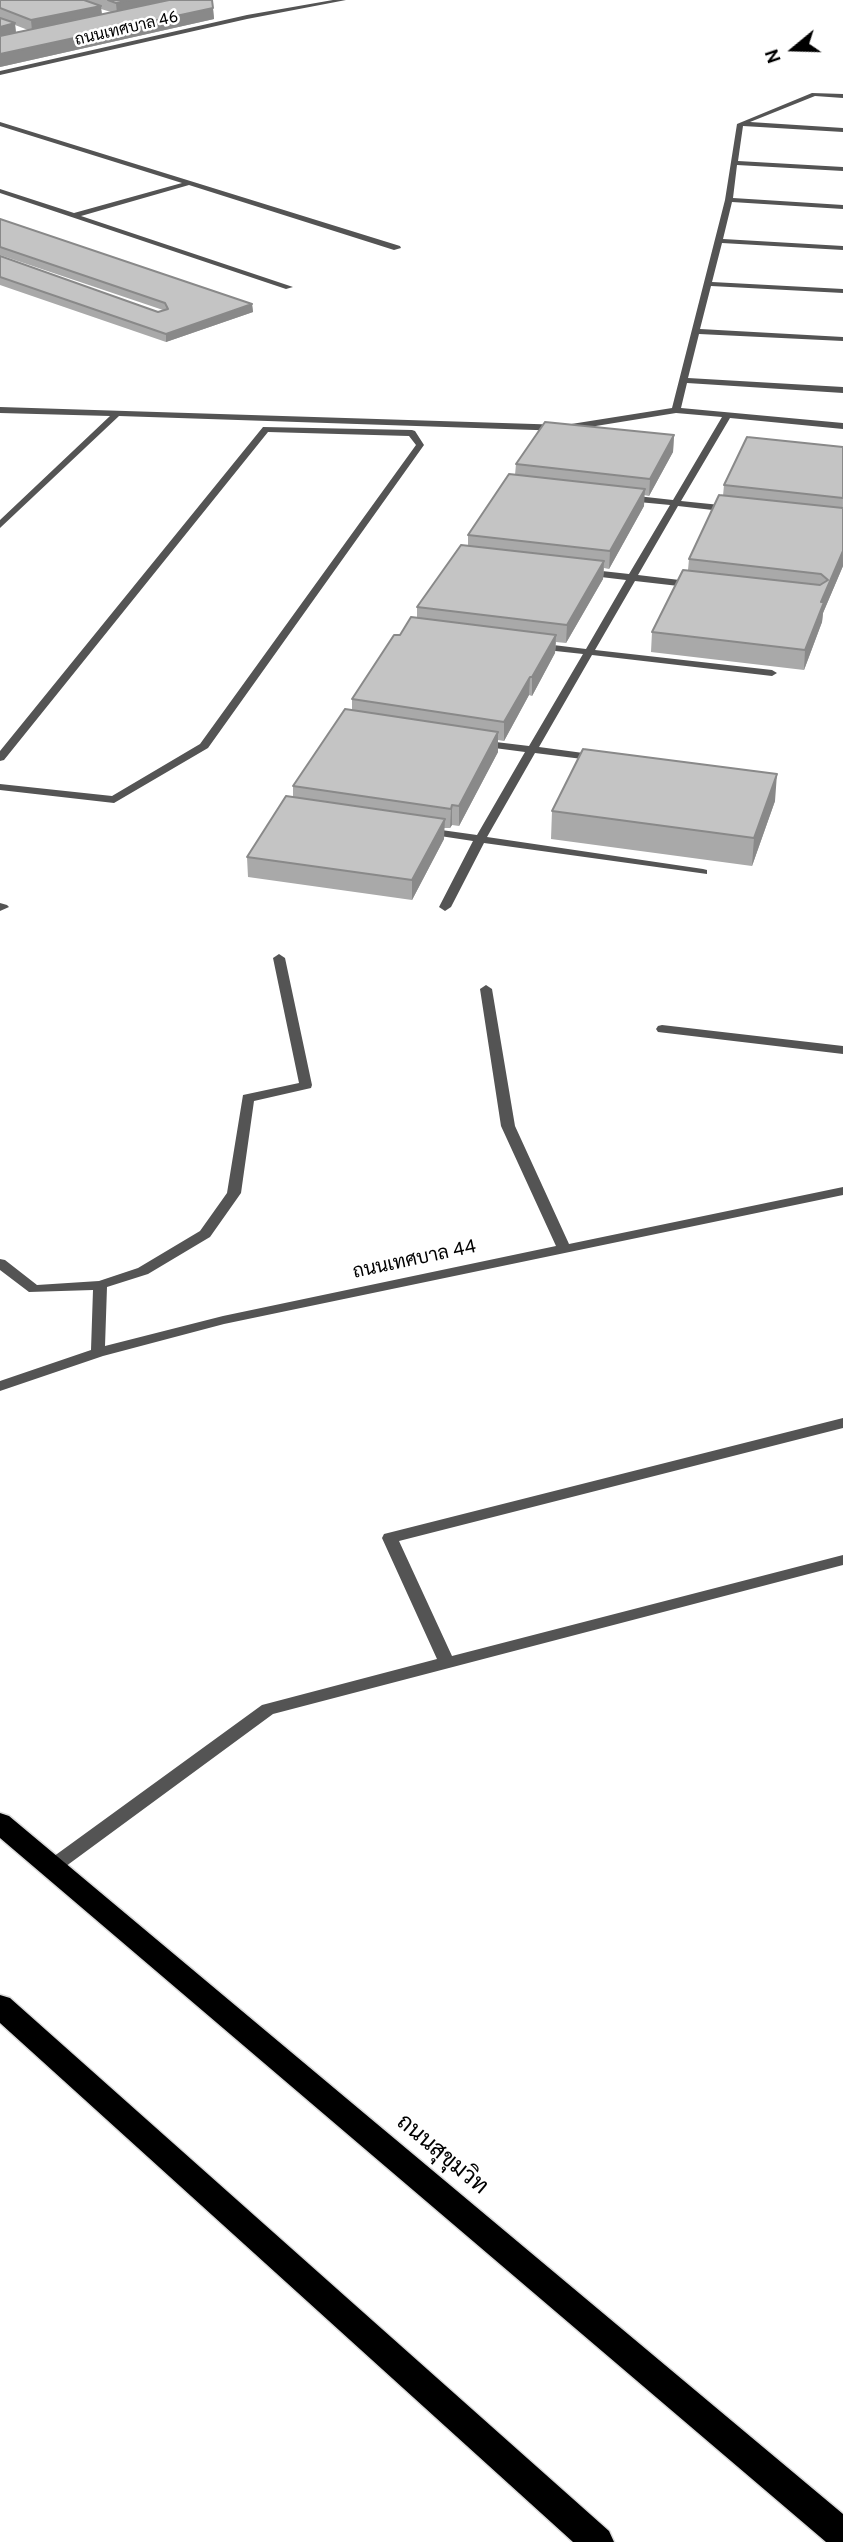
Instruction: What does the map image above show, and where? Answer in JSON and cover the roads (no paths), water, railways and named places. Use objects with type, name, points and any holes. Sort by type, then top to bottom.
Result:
[{"type":"highway","name":"ถนนสุขุมวิท","points":[[0,1824],[843,2535]]},
{"type":"highway","points":[[0,2006],[597,2542]]},
{"type":"street","name":"ถนนเทศบาล 46","points":[[0,73],[247,17],[342,0]]},
{"type":"street","points":[[740,124],[814,94],[843,96]]},
{"type":"street","points":[[0,124],[397,248]]},
{"type":"street","points":[[740,124],[843,130]]},
{"type":"street","points":[[676,410],[729,200],[740,124]]},
{"type":"street","points":[[734,163],[843,170]]},
{"type":"street","points":[[72,216],[187,184]]},
{"type":"street","points":[[0,191],[289,288]]},
{"type":"street","points":[[729,200],[843,207]]},
{"type":"street","points":[[719,241],[843,248]]},
{"type":"street","points":[[708,284],[843,291]]},
{"type":"street","points":[[696,331],[843,339]]},
{"type":"street","points":[[684,380],[843,390]]},
{"type":"street","points":[[0,410],[565,428],[676,410],[843,426]]},
{"type":"street","points":[[0,524],[118,413]]},
{"type":"street","points":[[445,907],[480,839],[727,415]]},
{"type":"street","points":[[0,758],[266,429],[412,433],[420,445],[204,746],[114,800],[0,787]]},
{"type":"street","points":[[622,497],[745,511]]},
{"type":"street","points":[[578,571],[712,587]]},
{"type":"street","points":[[521,644],[772,673]]},
{"type":"street","points":[[463,740],[532,751],[613,759]]},
{"type":"street","points":[[411,829],[703,872]]},
{"type":"street","points":[[0,1263],[34,1289],[100,1285],[143,1271],[205,1234],[234,1193],[248,1098],[306,1084],[279,958]]},
{"type":"street","points":[[486,989],[508,1126],[565,1250]]},
{"type":"street","points":[[662,1029],[843,1050]]},
{"type":"street","name":"ถนนเทศบาล 44","points":[[0,1386],[98,1353],[223,1320],[843,1191]]},
{"type":"street","points":[[98,1353],[100,1285]]},
{"type":"street","points":[[447,1662],[390,1538],[843,1423]]},
{"type":"street","points":[[52,1867],[268,1709],[843,1560]]}]
